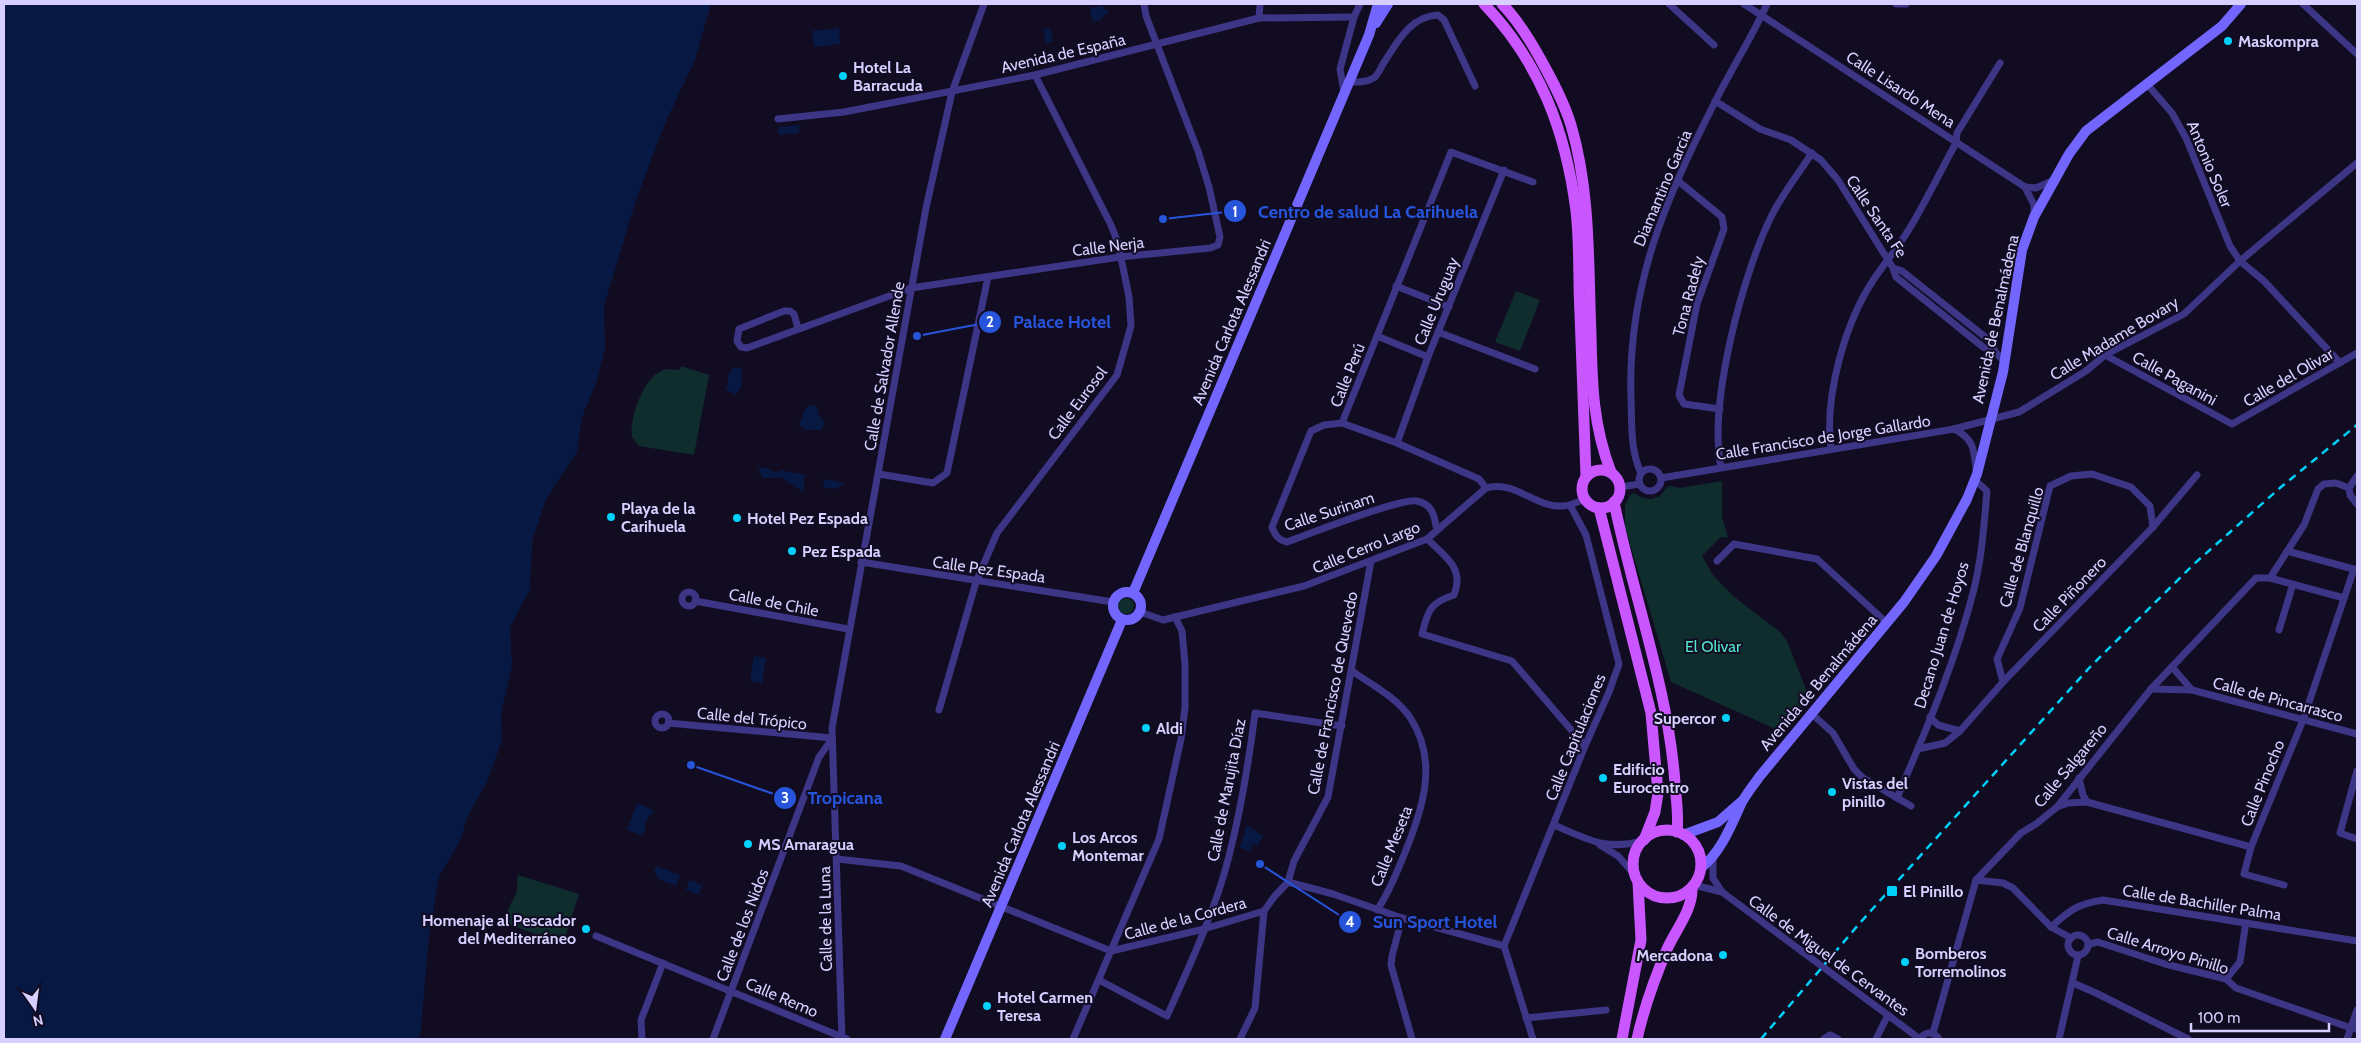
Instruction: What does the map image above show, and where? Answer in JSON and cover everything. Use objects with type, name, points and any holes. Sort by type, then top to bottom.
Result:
[{"type":"main road","name":"Avenida Carlota Alessandri","points":[[1133,593],[1369,35],[1378,4]]},
{"type":"main road","name":"Avenida Carlota Alessandri","points":[[1369,35],[1388,4]]},
{"type":"main road","points":[[1484,4],[1497,17],[1541,83],[1559,126],[1569,166],[1576,213],[1586,476],[1582,488],[1585,499],[1599,508],[1614,502],[1620,487],[1617,478],[1611,472],[1602,450],[1593,405],[1587,213],[1581,163],[1571,123],[1561,98],[1529,40],[1502,4]]},
{"type":"main road","name":"Avenida de Benalmádena","points":[[1700,870],[1712,858],[1743,801],[1760,776],[1887,623],[1936,556],[1976,477],[2004,362],[2022,250],[2034,217],[2056,178],[2086,131],[2113,108],[2222,26],[2241,4]]},
{"type":"main road","points":[[1586,476],[1594,471],[1611,472]]},
{"type":"main road","points":[[1614,502],[1624,553],[1665,710],[1674,767],[1680,833]]},
{"type":"main road","points":[[1599,508],[1651,713],[1658,793],[1655,812],[1634,857],[1641,940],[1622,1039]]},
{"type":"main road","points":[[1120,593],[1133,593],[1140,600],[1140,612],[1132,620],[1122,620],[1114,614],[1113,602],[1120,593]]},
{"type":"main road","name":"Avenida Carlota Alessandri","points":[[945,1039],[1122,620]]},
{"type":"main road","name":"Avenida de Benalmádena","points":[[1680,833],[1718,822],[1743,801]]},
{"type":"main road","points":[[1637,1039],[1643,1014],[1668,948],[1693,899],[1693,886],[1700,870],[1697,849],[1680,833],[1660,831],[1643,841]]},
{"type":"main road","points":[[1636,878],[1644,890],[1664,898],[1684,894],[1693,886]]},
{"type":"street","name":"Calle de Salvador Allende","points":[[832,738],[848,629],[879,474],[926,208],[952,92],[984,4]]},
{"type":"street","points":[[1144,4],[1157,45]]},
{"type":"street","points":[[1259,18],[1260,4]]},
{"type":"street","points":[[1344,92],[1340,69],[1354,17],[1360,4]]},
{"type":"street","points":[[1669,4],[1714,45]]},
{"type":"street","name":"Calle Lisardo Mena","points":[[1744,4],[1761,16],[1775,22],[2024,186]]},
{"type":"street","name":"Diamantino Garcia","points":[[1641,473],[1632,436],[1630,364],[1640,287],[1652,244],[1677,180],[1715,101],[1767,4]]},
{"type":"street","points":[[1896,4],[1906,4]]},
{"type":"street","points":[[2303,4],[2357,54]]},
{"type":"street","points":[[1349,82],[1363,82],[1375,76],[1404,32],[1413,23],[1429,15],[1438,14],[1444,20],[1475,86]]},
{"type":"street","name":"Avenida de España","points":[[778,119],[844,112],[1035,75],[1259,18],[1354,17]]},
{"type":"street","name":"Calle Nerja","points":[[798,328],[794,314],[790,310],[784,311],[739,329],[737,341],[741,347],[746,348],[911,288],[1120,257],[1210,248],[1218,245],[1220,237],[1209,187],[1198,151],[1157,45]]},
{"type":"street","points":[[1831,449],[1829,417],[1838,364],[1845,341],[1874,280],[1911,226],[1956,142],[1956,133],[2000,63]]},
{"type":"street","name":"Calle Eurosol","points":[[939,710],[976,582],[998,533],[1117,375],[1131,326],[1129,297],[1111,225],[1035,75]]},
{"type":"street","name":"Antonio Soler","points":[[2147,84],[2172,113],[2186,138],[2230,246],[2240,261],[2264,281],[2340,363]]},
{"type":"street","name":"Calle Santa Fe","points":[[1715,101],[1760,129],[1791,140],[1821,160],[1838,180],[1893,268],[1902,271],[1989,340],[1996,353],[2004,362]]},
{"type":"street","name":"Calle Perú","points":[[1342,423],[1451,152],[1533,182]]},
{"type":"street","points":[[1721,468],[1720,409],[1736,315],[1764,233],[1774,212],[1812,153]]},
{"type":"street","name":"Calle Madame Bovary","points":[[1989,422],[2019,412],[2086,371],[2105,355],[2184,314],[2240,261],[2357,163]]},
{"type":"street","name":"Calle Uruguay","points":[[1397,443],[1428,357],[1504,170]]},
{"type":"street","points":[[2024,186],[2036,188],[2046,185],[2056,178]]},
{"type":"street","name":"Tona Radely","points":[[1677,180],[1722,217],[1724,229],[1697,304],[1680,395],[1684,404],[1720,409]]},
{"type":"street","points":[[2024,186],[2034,205],[2034,217]]},
{"type":"street","points":[[879,474],[933,483],[946,473],[988,277]]},
{"type":"street","points":[[1396,286],[1448,307]]},
{"type":"street","points":[[1438,332],[1535,369]]},
{"type":"street","name":"Calle Perú","points":[[1377,336],[1428,357]]},
{"type":"street","name":"Calle del Olivar","points":[[2232,424],[2357,353]]},
{"type":"street","name":"Calle Paganini","points":[[2105,355],[2232,424]]},
{"type":"street","name":"Calle Francisco de Jorge Gallardo","points":[[1661,478],[1989,422]]},
{"type":"street","points":[[1342,423],[1397,443],[1479,479],[1486,488],[1497,485],[1510,488],[1552,506],[1570,505],[1585,499]]},
{"type":"street","name":"Calle Surinam","points":[[1342,423],[1324,425],[1311,431],[1272,527],[1281,541],[1287,542],[1415,500],[1429,506],[1433,511],[1436,526],[1440,528]]},
{"type":"street","points":[[1954,429],[1971,440],[1974,450],[1976,477]]},
{"type":"street","points":[[1652,469],[1658,472],[1661,478],[1660,485],[1654,490],[1644,490],[1640,484],[1641,473],[1652,469]]},
{"type":"street","name":"Calle de Blanquillo","points":[[2003,682],[1997,659],[2020,608],[2050,486],[2071,476],[2092,474],[2130,486],[2150,506],[2153,527]]},
{"type":"street","name":"Calle Piñonero","points":[[1918,749],[1945,743],[1960,731],[2003,682],[2153,527],[2197,475]]},
{"type":"street","points":[[2357,476],[2349,488],[2350,495],[2357,504]]},
{"type":"street","name":"Decano Juan de Hoyos","points":[[1897,798],[1918,749],[1973,590],[1983,540],[1987,491],[1976,477]]},
{"type":"street","points":[[2344,598],[2270,578],[2304,525],[2318,489],[2324,484],[2336,483],[2349,488]]},
{"type":"street","points":[[1620,487],[1640,484]]},
{"type":"street","name":"Calle Cerro Largo","points":[[1140,612],[1163,620],[1304,586],[1428,539],[1486,488]]},
{"type":"street","name":"Calle Capitulaciones","points":[[1504,946],[1619,664],[1586,535],[1570,505]]},
{"type":"street","points":[[1428,539],[1453,564],[1458,583],[1454,595],[1438,600],[1431,607],[1422,634],[1512,661],[1585,746]]},
{"type":"street","points":[[1717,561],[1734,544],[1817,559],[1887,623]]},
{"type":"street","points":[[2287,551],[2356,570]]},
{"type":"street","name":"Calle de Francisco de Quevedo","points":[[1288,882],[1294,862],[1328,797],[1371,561]]},
{"type":"street","name":"Calle Pez Espada","points":[[860,562],[976,582],[1113,602]]},
{"type":"street","name":"Calle Pinocho","points":[[2057,806],[2068,803],[2087,802],[2251,847],[2303,720],[2344,598],[2356,570]]},
{"type":"street","name":"Calle Salgareño","points":[[1933,1033],[1976,880],[2021,833],[2036,824],[2057,806],[2151,689],[2256,578],[2270,578]]},
{"type":"street","points":[[2279,630],[2293,584]]},
{"type":"street","name":"Calle de Chile","points":[[695,601],[848,629]]},
{"type":"street","points":[[1074,1039],[1158,839],[1185,708],[1185,664],[1182,630],[1175,617]]},
{"type":"street","name":"Calle de Pincarrasco","points":[[2172,667],[2192,690]]},
{"type":"street","name":"Calle Meseta","points":[[1352,671],[1391,697],[1410,718],[1420,735],[1425,758],[1426,780],[1421,813],[1386,897],[1377,910]]},
{"type":"street","name":"Calle de Pincarrasco","points":[[2151,689],[2192,690],[2357,734]]},
{"type":"street","name":"Calle de Marujita Díaz","points":[[1099,980],[1167,1016],[1204,929],[1229,857],[1250,752],[1255,713],[1342,726]]},
{"type":"street","points":[[1812,714],[1833,733],[1854,769],[1863,778],[1911,806]]},
{"type":"street","points":[[1930,716],[1938,725],[1960,731]]},
{"type":"street","name":"Calle del Trópico","points":[[668,723],[832,738]]},
{"type":"street","name":"Calle de la Luna","points":[[832,738],[843,1039]]},
{"type":"street","name":"Calle de los Nidos","points":[[712,1039],[732,991],[819,757],[832,738]]},
{"type":"street","points":[[2357,770],[2340,833],[2357,839]]},
{"type":"street","points":[[2079,778],[2083,796],[2087,802]]},
{"type":"street","points":[[1554,825],[1598,843],[1618,856],[1636,878]]},
{"type":"street","points":[[1598,843],[1620,847],[1643,841]]},
{"type":"street","points":[[2251,847],[2244,874],[2284,885]]},
{"type":"street","points":[[1712,858],[1713,878]]},
{"type":"street","name":"Calle de la Cordera","points":[[837,859],[901,866],[1111,951],[1204,929],[1264,911],[1288,882]]},
{"type":"street","points":[[1700,870],[1713,878],[1722,892]]},
{"type":"street","points":[[1976,880],[2003,883],[2013,888],[2051,927],[2070,938],[2080,935],[2086,938],[2089,944],[2085,953],[2078,956]]},
{"type":"street","points":[[1288,882],[1402,918],[1504,946],[1533,1039]]},
{"type":"street","points":[[1693,886],[1722,892]]},
{"type":"street","name":"Calle de Miguel de Cervantes","points":[[1722,892],[1920,1039]]},
{"type":"street","name":"Calle de Bachiller Palma","points":[[2051,927],[2069,911],[2083,903],[2103,900],[2357,941]]},
{"type":"street","points":[[1240,1039],[1255,1008],[1264,911]]},
{"type":"street","points":[[1402,918],[1391,965],[1412,1039]]},
{"type":"street","points":[[2226,979],[2240,962],[2245,928]]},
{"type":"street","name":"Calle Remo","points":[[596,936],[732,991],[843,1039]]},
{"type":"street","points":[[2070,938],[2068,944],[2070,951],[2078,956]]},
{"type":"street","name":"Calle Arroyo Pinillo","points":[[2089,944],[2098,942],[2165,964],[2226,979],[2236,988],[2354,1029]]},
{"type":"street","points":[[2059,1039],[2078,956]]},
{"type":"street","points":[[642,1039],[641,1020],[663,963]]},
{"type":"street","points":[[2073,983],[2096,992],[2188,1039]]},
{"type":"street","points":[[1526,1018],[1606,1010]]},
{"type":"street","points":[[2347,1039],[2354,1029],[2357,1010]]},
{"type":"street","points":[[1876,1039],[1888,1016]]},
{"type":"street","points":[[1920,1039],[1924,1034],[1933,1033],[1939,1039]]},
{"type":"street","points":[[1824,1039],[1830,1035],[1838,1039]]},
{"type":"green space","points":[[1516,291],[1540,300],[1520,351],[1495,342]]},
{"type":"green space","points":[[681,366],[709,375],[694,455],[639,446],[632,436],[632,428],[635,409],[639,399],[655,375],[668,369],[680,370]]},
{"type":"green space","name":"El Olivar","points":[[1722,481],[1722,517],[1728,538],[1721,537],[1702,556],[1713,575],[1733,596],[1780,632],[1787,641],[1809,697],[1782,732],[1671,682],[1625,527],[1625,505],[1630,495],[1634,493],[1643,498],[1651,499],[1660,496],[1667,487],[1680,488]]},
{"type":"green space","points":[[1126,598],[1134,606],[1126,614],[1118,606]]},
{"type":"green space","points":[[518,875],[579,894],[563,944],[510,925],[507,915],[517,891]]},
{"type":"water","points":[[4,4],[711,4],[695,60],[666,121],[637,197],[604,306],[605,349],[597,380],[582,417],[577,452],[546,499],[532,542],[530,589],[510,628],[512,666],[501,714],[502,740],[487,782],[468,816],[460,840],[439,877],[429,936],[420,1039],[4,1039]]},
{"type":"water","points":[[1102,5],[1103,10],[1107,10],[1109,14],[1104,15],[1101,20],[1093,22],[1090,8]]},
{"type":"water","points":[[839,28],[840,44],[814,47],[812,31]]},
{"type":"water","points":[[1050,28],[1053,42],[1046,43],[1043,29]]},
{"type":"water","points":[[799,125],[799,133],[779,135],[778,127]]},
{"type":"water","points":[[734,367],[739,367],[742,371],[741,388],[735,394],[728,391],[726,387],[728,386],[728,376]]},
{"type":"water","points":[[809,405],[816,407],[825,423],[821,430],[806,430],[799,425],[805,409]]},
{"type":"water","points":[[764,467],[777,473],[780,470],[805,475],[803,492],[782,478],[763,478],[758,469]]},
{"type":"water","points":[[824,479],[844,483],[836,489],[823,487]]},
{"type":"water","points":[[754,656],[766,658],[762,683],[750,681]]},
{"type":"water","points":[[637,803],[654,810],[645,823],[645,832],[641,835],[627,830]]},
{"type":"water","points":[[1247,825],[1263,836],[1257,846],[1253,843],[1250,851],[1240,848]]},
{"type":"water","points":[[657,866],[680,875],[676,886],[660,880],[654,872]]},
{"type":"water","points":[[689,880],[703,885],[699,895],[686,890]]},
{"type":"railway","points":[[1761,1039],[1859,924],[2090,667],[2194,564],[2281,487],[2357,425]]},
{"type":"place","name":"Maskompra","points":[[2228,41]]},
{"type":"place","name":"Hotel La Barracuda","points":[[843,76]]},
{"type":"place","name":"Centro de salud La Carihuela","points":[[1163,219]]},
{"type":"place","name":"Palace Hotel","points":[[917,336]]},
{"type":"place","name":"Playa de la Carihuela","points":[[611,517]]},
{"type":"place","name":"Hotel Pez Espada","points":[[737,518]]},
{"type":"place","name":"Pez Espada","points":[[792,551]]},
{"type":"place","name":"Supercor","points":[[1726,718]]},
{"type":"place","name":"Aldi","points":[[1146,728]]},
{"type":"place","name":"Tropicana","points":[[691,765]]},
{"type":"place","name":"Edificio Eurocentro","points":[[1603,778]]},
{"type":"place","name":"Vistas del pinillo","points":[[1832,792]]},
{"type":"place","name":"MS Amaragua","points":[[748,844]]},
{"type":"place","name":"Los Arcos Montemar","points":[[1062,846]]},
{"type":"place","name":"Sun Sport Hotel","points":[[1260,864]]},
{"type":"place","name":"El Pinillo","points":[[1892,891]]},
{"type":"place","name":"Homenaje al Pescador del Mediterráneo","points":[[586,929]]},
{"type":"place","name":"Mercadona","points":[[1723,955]]},
{"type":"place","name":"Bomberos Torremolinos","points":[[1905,962]]},
{"type":"place","name":"Hotel Carmen Teresa","points":[[987,1006]]}]
